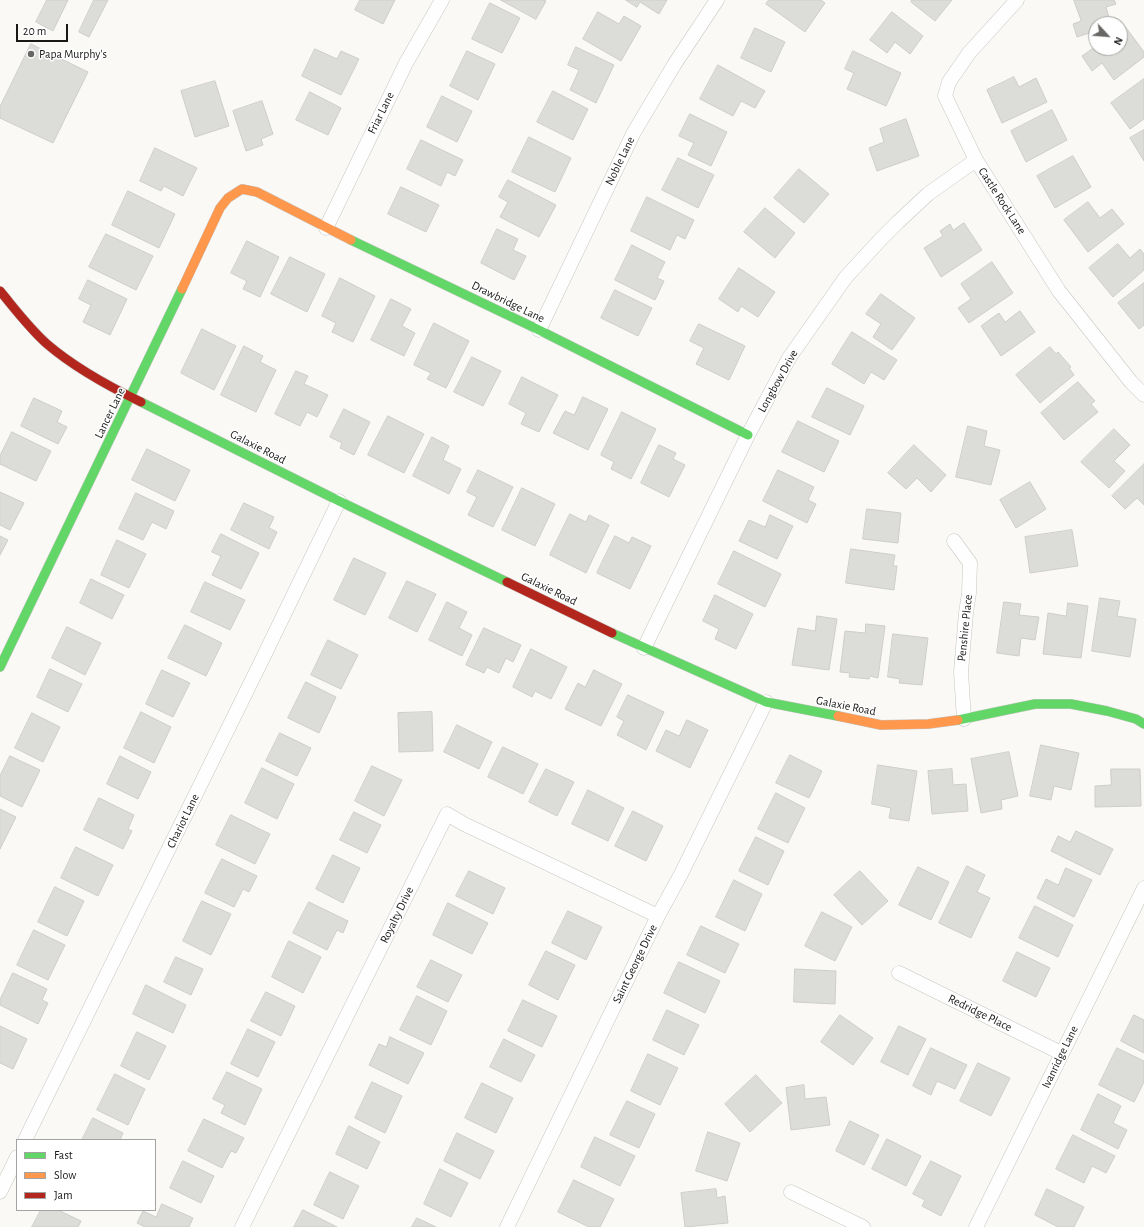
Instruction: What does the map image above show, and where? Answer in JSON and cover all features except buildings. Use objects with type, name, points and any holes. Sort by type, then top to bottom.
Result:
[{"type":"street","name":"Friar Lane","points":[[326,228],[406,63],[442,0]]},
{"type":"street","name":"Noble Lane","points":[[539,330],[634,132],[674,65],[717,0]]},
{"type":"street","name":"Castle Rock Lane","points":[[1017,0],[969,53],[949,82],[945,96],[976,160],[1060,291],[1131,382],[1144,395]]},
{"type":"street","name":"Longbow Drive","points":[[644,648],[748,435],[789,358],[846,277],[898,222],[923,199],[976,160]]},
{"type":"street","name":"Lancer Lane","points":[[0,668],[131,397],[220,208],[228,198],[242,189],[257,192]]},
{"type":"street","name":"Drawbridge Lane","points":[[257,192],[326,228],[539,330],[748,435]]},
{"type":"street","name":"Galaxie Road","points":[[0,291],[19,315],[47,344],[76,366],[131,397],[339,501],[644,648],[766,702],[881,726],[928,724],[964,719],[1035,704],[1071,704],[1107,710],[1144,724]]},
{"type":"street","name":"Chariot Lane","points":[[25,1139],[339,501]]},
{"type":"street","name":"Penshire Place","points":[[954,541],[970,564],[969,593],[960,672],[964,719]]},
{"type":"street","name":"Saint George Drive","points":[[507,1227],[658,916],[681,874],[766,702]]},
{"type":"street","name":"Royalty Drive","points":[[242,1227],[447,814],[464,824],[658,916]]},
{"type":"street","name":"Ivanridge Lane","points":[[976,1227],[1144,888]]},
{"type":"street","name":"Redridge Place","points":[[899,973],[1062,1054]]},
{"type":"street","points":[[0,1192],[16,1159]]},
{"type":"street","points":[[791,1192],[863,1227]]},
{"type":"traffic: fast","points":[[351,240],[539,330],[748,435]]},
{"type":"traffic: fast","points":[[0,667],[182,289]]},
{"type":"traffic: fast","points":[[141,402],[339,501],[507,582]]},
{"type":"traffic: fast","points":[[612,633],[766,702],[838,716]]},
{"type":"traffic: fast","points":[[958,720],[1035,704],[1071,704],[1107,711],[1136,719],[1144,724]]},
{"type":"traffic: slow","points":[[182,289],[220,208],[228,198],[242,189],[257,192],[351,240]]},
{"type":"traffic: slow","points":[[838,716],[881,725],[928,724],[958,720]]},
{"type":"traffic: jam","points":[[0,291],[34,332],[58,353],[92,376],[141,402]]},
{"type":"traffic: jam","points":[[507,582],[612,633]]},
{"type":"place","name":"Papa Murphy's","points":[[31,54]]}]
